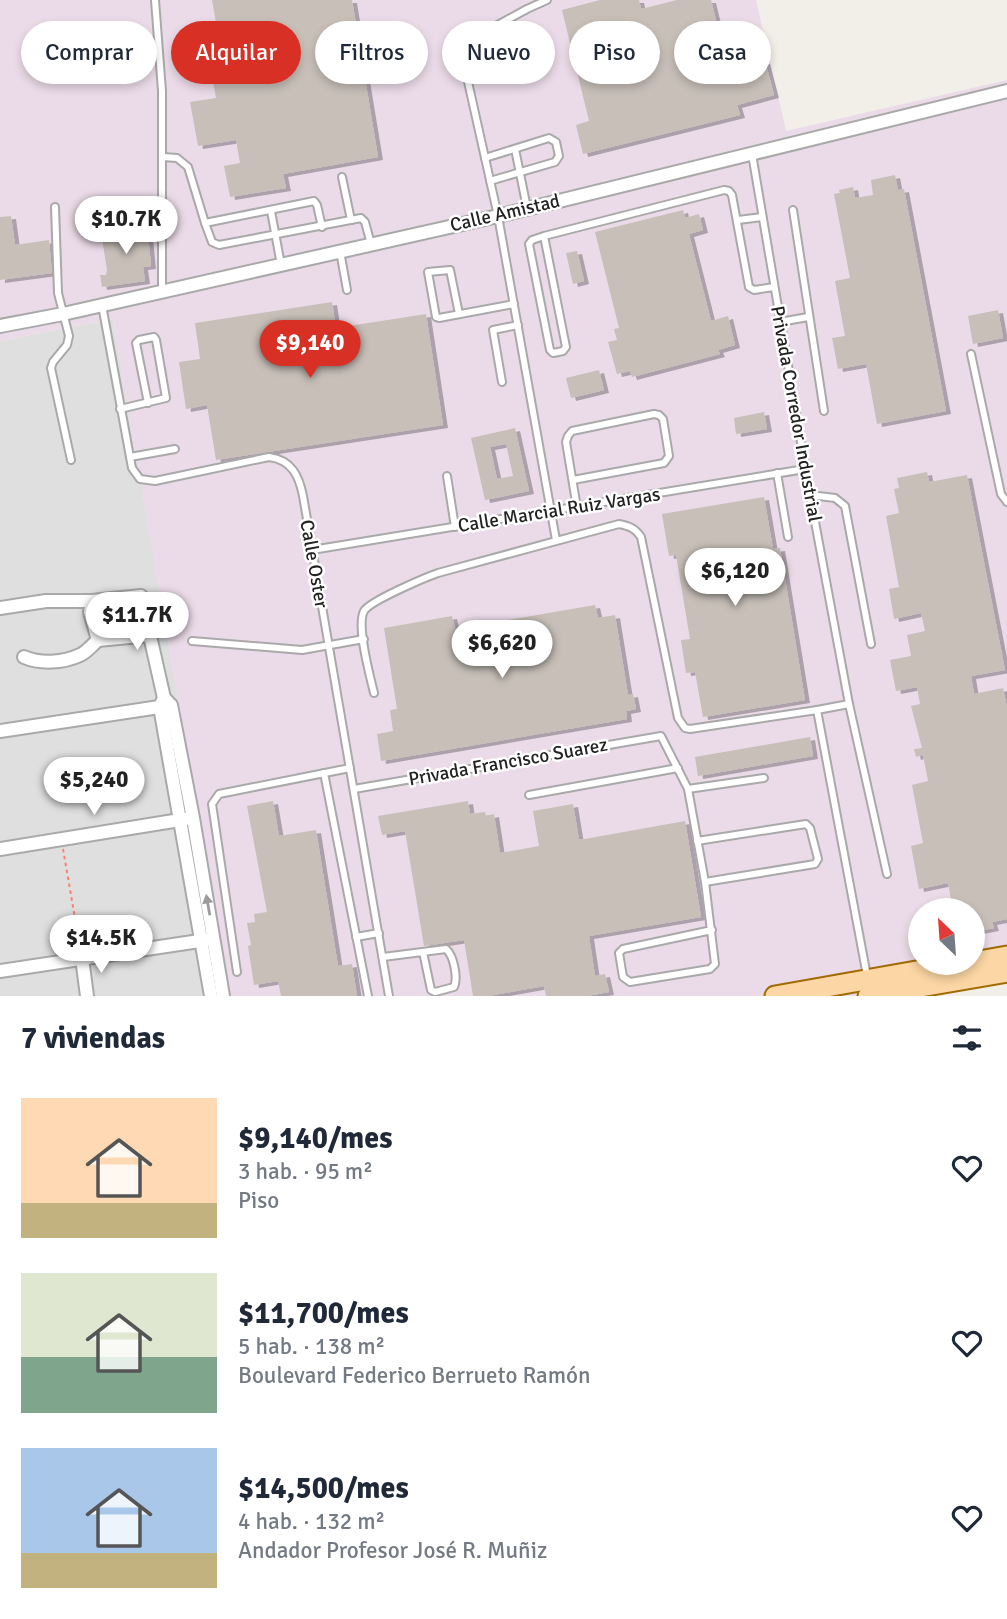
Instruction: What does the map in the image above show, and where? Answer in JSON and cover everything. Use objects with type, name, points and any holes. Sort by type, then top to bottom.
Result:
[{"type":"main road","points":[[985,960],[1007,956]]},
{"type":"main road","points":[[775,996],[868,990],[1007,972]]},
{"type":"main road","points":[[868,990],[921,975]]},
{"type":"street","name":"Calle Amistad","points":[[0,326],[498,216],[1007,91]]},
{"type":"street","points":[[0,608],[46,601],[92,601],[138,595],[142,598],[187,819],[207,940],[211,996]]},
{"type":"street","points":[[92,601],[90,612],[98,640]]},
{"type":"street","points":[[24,657],[38,663],[76,656],[86,652],[98,640],[150,635]]},
{"type":"street","points":[[0,731],[165,703]]},
{"type":"street","points":[[0,849],[187,819]]},
{"type":"street","points":[[0,971],[207,940]]},
{"type":"street","points":[[207,940],[223,996]]},
{"type":"street","points":[[82,958],[87,996]]},
{"type":"lane","points":[[155,0],[162,91],[162,292]]},
{"type":"lane","points":[[547,0],[470,40],[462,55],[498,216],[556,540]]},
{"type":"lane","points":[[485,158],[549,138],[556,142],[559,156],[555,162],[490,181]]},
{"type":"lane","points":[[515,149],[527,208]]},
{"type":"lane","name":"Privada Corredor Industrial","points":[[751,152],[805,469],[849,704],[887,874]]},
{"type":"lane","points":[[163,157],[177,158],[188,167],[210,239],[215,244],[351,220],[363,220],[371,244]]},
{"type":"lane","points":[[342,177],[351,220]]},
{"type":"lane","points":[[544,236],[566,347],[563,351],[554,353],[550,350],[529,244],[532,240],[544,236],[724,190],[729,191],[738,220],[749,287],[774,287]]},
{"type":"lane","points":[[205,223],[314,201],[322,227]]},
{"type":"lane","points":[[55,207],[58,293],[69,336],[51,368],[71,460]]},
{"type":"lane","points":[[793,210],[824,411]]},
{"type":"lane","points":[[271,211],[281,265]]},
{"type":"lane","points":[[738,220],[762,217]]},
{"type":"lane","points":[[340,251],[347,290]]},
{"type":"lane","points":[[459,314],[450,270],[428,272],[435,316],[439,318],[514,304]]},
{"type":"lane","name":"Calle Oster","points":[[102,305],[130,457],[135,474],[140,479],[147,481],[269,457],[286,461],[301,485],[389,996]]},
{"type":"lane","points":[[780,322],[808,317]]},
{"type":"lane","points":[[502,382],[493,330],[518,325]]},
{"type":"lane","points":[[120,409],[148,403],[164,399],[167,395],[156,340],[153,337],[136,343],[148,403]]},
{"type":"lane","points":[[971,354],[1000,494],[1007,502]]},
{"type":"lane","points":[[573,480],[664,463],[669,456],[663,418],[654,414],[572,431],[566,442],[577,508]]},
{"type":"lane","points":[[130,457],[175,449]]},
{"type":"lane","name":"Calle Marcial Ruiz Vargas","points":[[312,550],[805,469]]},
{"type":"lane","points":[[777,473],[788,537]]},
{"type":"lane","points":[[447,476],[455,527]]},
{"type":"lane","points":[[810,495],[835,498],[845,506],[871,644]]},
{"type":"lane","points":[[374,693],[362,619],[368,606],[428,577],[619,524],[629,526],[641,537],[678,718],[685,728],[849,704]]},
{"type":"lane","points":[[192,641],[302,650],[364,639]]},
{"type":"lane","points":[[817,710],[868,990]]},
{"type":"lane","name":"Privada Francisco Suarez","points":[[354,789],[661,736],[678,768]]},
{"type":"lane","points":[[237,972],[212,804],[214,798],[219,794],[350,768]]},
{"type":"lane","points":[[529,795],[678,768],[688,789],[705,882],[712,930],[715,964],[710,969],[630,982],[623,977],[619,953],[623,948],[712,930]]},
{"type":"lane","points":[[324,773],[368,996]]},
{"type":"lane","points":[[688,789],[764,778]]},
{"type":"lane","points":[[697,841],[806,824],[810,828],[818,859],[815,864],[705,882]]},
{"type":"lane","points":[[356,936],[379,933]]},
{"type":"lane","points":[[383,957],[423,952],[449,950],[456,985],[435,992],[431,990],[423,952]]},
{"type":"path","points":[[61,839],[82,958]]},
{"type":"shaded area","points":[[0,0],[756,0],[761,21],[674,21],[674,84],[771,84],[771,66],[786,131],[1007,80],[1007,963],[985,970],[985,898],[908,898],[908,975],[970,975],[906,996],[229,996],[113,319],[0,341]]},
{"type":"shaded area","points":[[113,319],[229,996],[0,996],[0,341]]},
{"type":"building","points":[[212,0],[352,0],[355,21],[315,21],[315,84],[366,84],[378,157],[283,174],[286,188],[230,197],[224,166],[240,163],[236,140],[198,146],[190,102],[216,98],[213,84],[301,84],[301,21],[216,21]]},
{"type":"building","points":[[600,0],[639,0],[641,9],[677,0],[711,0],[716,21],[674,21],[674,84],[771,84],[774,95],[737,105],[740,115],[583,154],[576,125],[589,121],[580,84],[660,84],[660,21],[569,21],[569,39],[562,10]]},
{"type":"building","points":[[895,175],[898,190],[904,189],[946,411],[877,424],[866,364],[838,369],[832,338],[845,336],[835,281],[850,278],[834,194],[853,187],[855,198],[873,195],[871,180]]},
{"type":"building","points":[[683,210],[685,218],[699,214],[703,230],[689,234],[711,321],[728,316],[735,345],[718,350],[720,354],[632,377],[630,371],[617,374],[608,342],[617,340],[614,329],[619,328],[595,232]]},
{"type":"building","points":[[11,216],[15,245],[49,240],[52,273],[0,280],[0,217]]},
{"type":"building","points":[[147,226],[151,266],[143,267],[145,281],[102,287],[100,275],[106,275],[107,270],[101,232]]},
{"type":"building","points":[[577,251],[584,281],[573,284],[566,253]]},
{"type":"building","points":[[332,302],[336,328],[426,314],[443,425],[216,460],[207,405],[186,409],[179,362],[200,359],[195,323]]},
{"type":"building","points":[[998,310],[1003,338],[973,344],[968,316]]},
{"type":"building","points":[[599,370],[604,390],[571,398],[566,378]]},
{"type":"building","points":[[764,412],[767,429],[736,434],[734,418]]},
{"type":"building","points":[[515,428],[529,491],[485,500],[471,438]],"holes":[[[506,444],[513,476],[497,479],[490,447]]]},
{"type":"building","points":[[927,472],[929,482],[967,475],[1005,670],[971,676],[974,694],[1003,688],[1007,708],[1007,919],[992,922],[994,928],[985,930],[985,898],[951,898],[948,883],[919,889],[911,846],[923,843],[912,785],[928,781],[923,755],[916,757],[914,749],[922,748],[911,706],[920,704],[917,687],[896,691],[890,660],[911,656],[907,635],[925,631],[921,613],[894,619],[889,589],[899,587],[886,516],[899,513],[894,489],[899,488],[897,478]]},
{"type":"building","points":[[764,497],[773,549],[780,548],[805,700],[703,717],[695,672],[686,673],[681,640],[690,639],[676,555],[669,556],[662,514]]},
{"type":"building","points":[[595,605],[598,618],[615,615],[628,695],[633,694],[636,709],[626,711],[627,719],[381,761],[377,734],[393,731],[390,710],[397,709],[384,628],[452,616],[455,629]]},
{"type":"building","points":[[810,737],[813,756],[698,776],[695,757]]},
{"type":"building","points":[[273,801],[279,836],[316,830],[338,966],[352,964],[357,996],[281,996],[278,981],[254,985],[247,923],[255,922],[254,914],[267,912],[247,806]]},
{"type":"building","points":[[468,801],[470,814],[494,814],[500,853],[539,846],[533,811],[573,804],[579,840],[685,821],[701,917],[589,936],[595,976],[605,974],[609,992],[587,996],[546,996],[544,986],[473,996],[464,940],[424,946],[405,831],[382,835],[378,816]]}]
